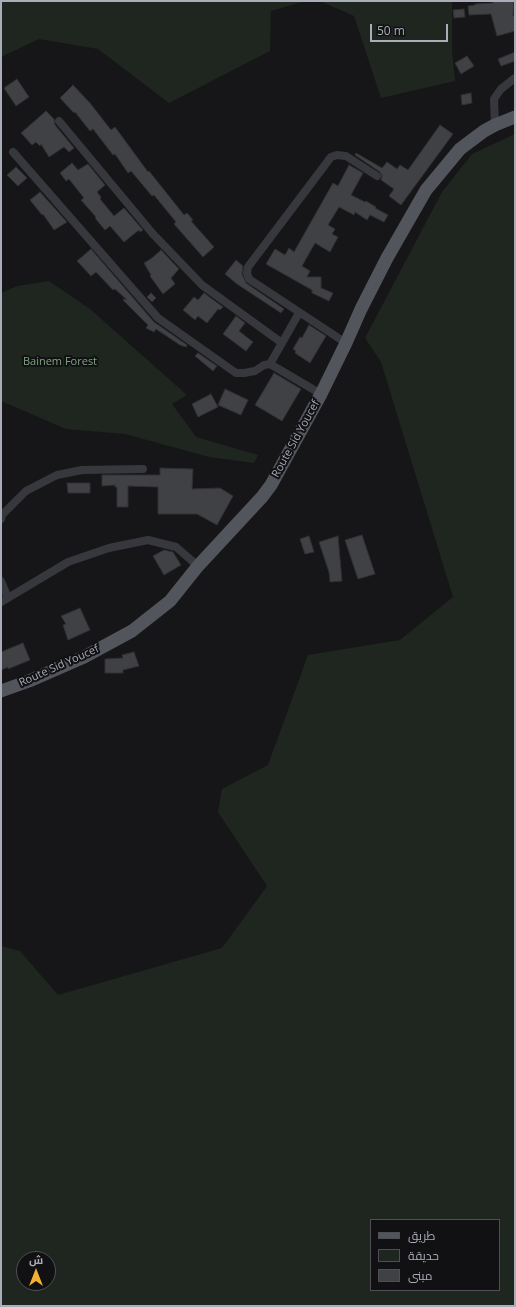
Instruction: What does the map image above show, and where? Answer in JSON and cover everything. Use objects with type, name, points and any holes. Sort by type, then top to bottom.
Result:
[{"type":"main road","name":"Route Sid Youcef","points":[[1,691],[29,681],[84,657],[132,631],[170,601],[198,566],[262,497],[271,485],[321,394],[387,258],[426,190],[460,149],[484,131],[515,117]]},
{"type":"street","points":[[495,125],[494,99],[501,89],[515,78]]},
{"type":"street","points":[[59,121],[153,234],[202,285],[282,343]]},
{"type":"street","points":[[13,152],[158,318],[236,373],[255,371],[264,365],[270,364],[321,394]]},
{"type":"street","points":[[346,343],[249,279],[247,273],[248,267],[331,157],[337,155],[346,156],[377,176]]},
{"type":"street","points":[[270,364],[299,313]]},
{"type":"street","points":[[1,519],[2,515],[26,492],[57,475],[82,470],[143,469]]},
{"type":"street","points":[[1,581],[4,600],[68,562],[109,548],[148,540],[176,547],[198,566]]},
{"type":"green space","points":[[1,1],[305,1],[271,11],[270,51],[169,103],[98,49],[39,39],[1,57]]},
{"type":"green space","points":[[320,1],[452,1],[452,50],[455,81],[381,98],[354,16]]},
{"type":"green space","points":[[515,134],[515,1306],[1,1306],[1,946],[20,951],[58,995],[222,948],[267,886],[218,812],[222,789],[268,765],[308,655],[400,640],[453,597],[381,362],[365,338],[442,192],[472,154]]},
{"type":"green space","name":"Bainem Forest","points":[[49,281],[90,309],[187,395],[172,404],[196,437],[258,455],[254,463],[209,457],[125,434],[66,429],[1,401],[1,293],[17,286]]},
{"type":"building","points":[[492,1],[514,1],[513,16],[515,16],[515,31],[497,36],[491,14],[469,15],[468,6],[493,3]]},
{"type":"building","points":[[464,9],[465,17],[454,18],[453,10]]},
{"type":"building","points":[[515,52],[515,61],[501,66],[498,59]]},
{"type":"building","points":[[467,56],[474,66],[461,74],[455,63]]},
{"type":"building","points":[[17,79],[29,97],[16,106],[4,88]]},
{"type":"building","points":[[73,85],[90,103],[111,130],[115,127],[148,172],[149,171],[184,215],[187,213],[193,220],[191,221],[214,247],[203,257],[174,224],[176,222],[154,195],[152,196],[131,171],[128,173],[115,154],[113,155],[93,129],[90,131],[75,112],[74,113],[60,98]]},
{"type":"building","points":[[471,93],[472,103],[462,105],[461,95]]},
{"type":"building","points":[[46,111],[54,119],[55,125],[74,148],[69,152],[64,147],[49,157],[41,144],[40,146],[36,142],[32,145],[21,133]]},
{"type":"building","points":[[440,125],[453,134],[401,205],[389,196],[394,189],[381,180],[382,176],[380,172],[355,155],[356,153],[382,168],[387,162],[397,169],[400,165],[408,170]]},
{"type":"building","points":[[72,163],[78,170],[88,164],[105,185],[97,192],[101,197],[100,199],[114,216],[124,208],[143,230],[140,232],[139,230],[124,242],[110,226],[105,230],[81,200],[84,198],[69,179],[66,181],[60,173]]},
{"type":"building","points":[[349,165],[363,173],[351,195],[365,202],[366,201],[388,215],[384,222],[370,215],[367,220],[355,212],[354,215],[339,207],[328,225],[335,229],[332,234],[338,237],[330,252],[315,243],[302,266],[310,271],[307,277],[321,277],[321,288],[333,293],[329,301],[312,293],[312,290],[266,264],[275,249],[285,255],[289,248],[294,252],[333,183],[338,186]]},
{"type":"building","points":[[16,167],[27,178],[18,186],[7,175]]},
{"type":"building","points":[[40,192],[67,222],[54,230],[43,214],[42,215],[30,200]]},
{"type":"building","points":[[91,249],[154,322],[187,345],[186,347],[180,345],[156,329],[154,332],[146,328],[148,325],[123,300],[127,300],[115,289],[113,290],[96,272],[91,276],[77,261]]},
{"type":"building","points":[[161,250],[179,269],[171,278],[175,284],[163,294],[150,276],[151,275],[144,263]]},
{"type":"building","points":[[236,260],[243,266],[242,274],[246,283],[284,309],[281,313],[237,284],[225,274]]},
{"type":"building","points":[[151,293],[156,298],[152,302],[147,297]]},
{"type":"building","points":[[204,293],[223,307],[220,310],[218,309],[207,323],[198,316],[195,320],[183,310],[194,297],[198,300]]},
{"type":"building","points":[[236,316],[245,323],[239,331],[253,342],[246,351],[223,334]]},
{"type":"building","points":[[309,325],[326,336],[310,363],[295,353],[296,351],[293,349],[300,337],[302,338]]},
{"type":"building","points":[[198,353],[217,366],[213,371],[195,356]]},
{"type":"building","points":[[274,373],[301,389],[282,421],[255,405]]},
{"type":"building","points":[[225,389],[248,400],[241,415],[218,405]]},
{"type":"building","points":[[211,394],[218,407],[198,417],[192,404]]},
{"type":"building","points":[[160,468],[193,469],[192,489],[220,488],[233,496],[217,525],[197,514],[158,514],[158,487],[128,486],[128,507],[117,507],[117,487],[115,487],[115,485],[102,486],[102,475],[160,475]]},
{"type":"building","points":[[67,483],[90,483],[90,493],[68,493]]},
{"type":"building","points":[[362,535],[375,574],[358,579],[345,540]]},
{"type":"building","points":[[309,536],[314,552],[305,554],[300,539]]},
{"type":"building","points":[[338,536],[342,581],[330,582],[329,572],[319,542]]},
{"type":"building","points":[[164,550],[173,552],[181,565],[164,575],[153,556]]},
{"type":"building","points":[[80,608],[90,630],[68,640],[63,625],[66,624],[61,616]]},
{"type":"building","points":[[23,643],[30,660],[8,669],[8,667],[1,670],[1,652]]},
{"type":"building","points":[[134,652],[139,666],[123,670],[123,673],[105,673],[105,659],[123,658],[122,655]]}]
